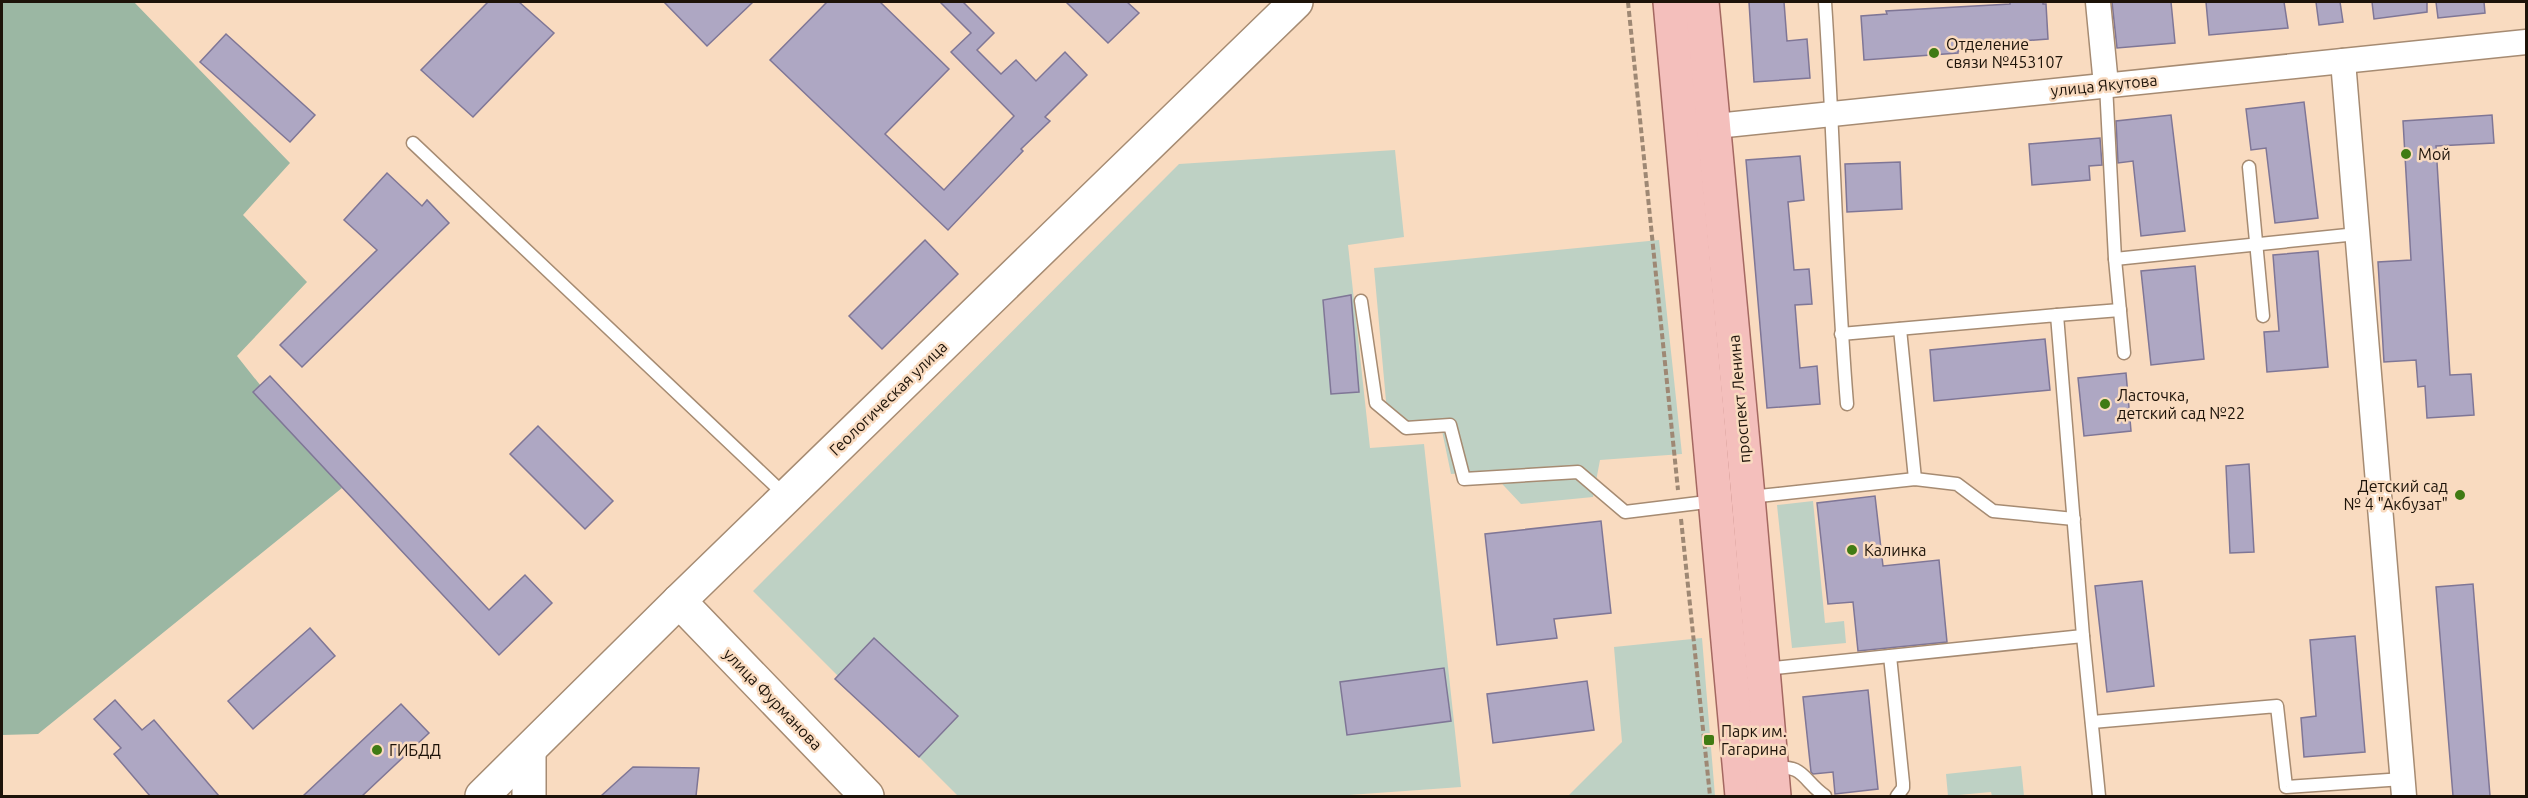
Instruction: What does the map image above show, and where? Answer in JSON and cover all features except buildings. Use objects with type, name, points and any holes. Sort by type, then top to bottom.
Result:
[{"type":"main road","name":"Геологическая улица","points":[[482,796],[786,496],[1296,2]]},
{"type":"main road","name":"проспект Ленина","points":[[1670,2],[1742,796]]},
{"type":"main road","name":"проспект Ленина","points":[[1702,2],[1715,126],[1772,782]]},
{"type":"main road","name":"улица Фурманова","points":[[679,601],[867,796]]},
{"type":"main road","points":[[529,751],[529,796]]},
{"type":"street","points":[[2098,2],[2106,85]]},
{"type":"street","name":"улица Якутова","points":[[1682,130],[2526,42]]},
{"type":"street","points":[[2343,61],[2404,788]]},
{"type":"lane","points":[[1825,2],[1833,114],[1841,334],[1847,404]]},
{"type":"lane","points":[[2106,85],[2115,259],[2124,353]]},
{"type":"lane","points":[[413,143],[786,496]]},
{"type":"lane","points":[[2249,167],[2263,316]]},
{"type":"lane","points":[[2115,259],[2357,234]]},
{"type":"lane","points":[[1361,301],[1376,403],[1407,428],[1449,425],[1464,479],[1578,472],[1625,512],[1716,501]]},
{"type":"lane","points":[[1841,334],[2120,310]]},
{"type":"lane","points":[[2057,315],[2083,636],[2099,796]]},
{"type":"lane","points":[[1900,329],[1916,479]]},
{"type":"lane","points":[[1748,497],[1916,479],[1957,484],[1993,511],[2074,519]]},
{"type":"lane","points":[[1762,670],[2083,636]]},
{"type":"lane","points":[[1890,656],[1903,783],[1903,788],[1897,796]]},
{"type":"lane","points":[[2092,722],[2277,705],[2286,792],[2404,788]]},
{"type":"lane","points":[[1772,782],[1786,766],[1800,771],[1825,796]]},
{"type":"path","points":[[1628,2],[1710,796]]},
{"type":"green space","points":[[2,2],[134,2],[290,163],[243,215],[307,282],[237,356],[342,488],[38,734],[2,735]]},
{"type":"green space","points":[[1395,150],[1404,237],[1348,245],[1370,448],[1424,444],[1461,787],[1335,796],[958,796],[753,591],[1179,164]]},
{"type":"green space","points":[[1659,240],[1682,454],[1600,460],[1593,497],[1521,504],[1490,471],[1451,474],[1441,426],[1388,423],[1374,268]]},
{"type":"green space","points":[[1813,501],[1825,623],[1844,621],[1846,643],[1792,648],[1777,505]]},
{"type":"green space","points":[[1702,638],[1715,796],[1568,796],[1622,742],[1614,647]]},
{"type":"green space","points":[[2021,766],[2024,796],[1992,796],[1991,792],[1948,796],[1946,774]]},
{"type":"place","name":"Отделение связи №453107","points":[[1934,53]]},
{"type":"place","name":"Мой","points":[[2406,154]]},
{"type":"place","name":"Ласточка, детский сад №22","points":[[2105,404]]},
{"type":"place","name":"Детский сад № 4 \"Акбузат\"","points":[[2460,495]]},
{"type":"place","name":"Калинка","points":[[1852,550]]},
{"type":"place","name":"Парк им. Гагарина","points":[[1709,740]]},
{"type":"place","name":"ГИБДД","points":[[377,750]]}]
